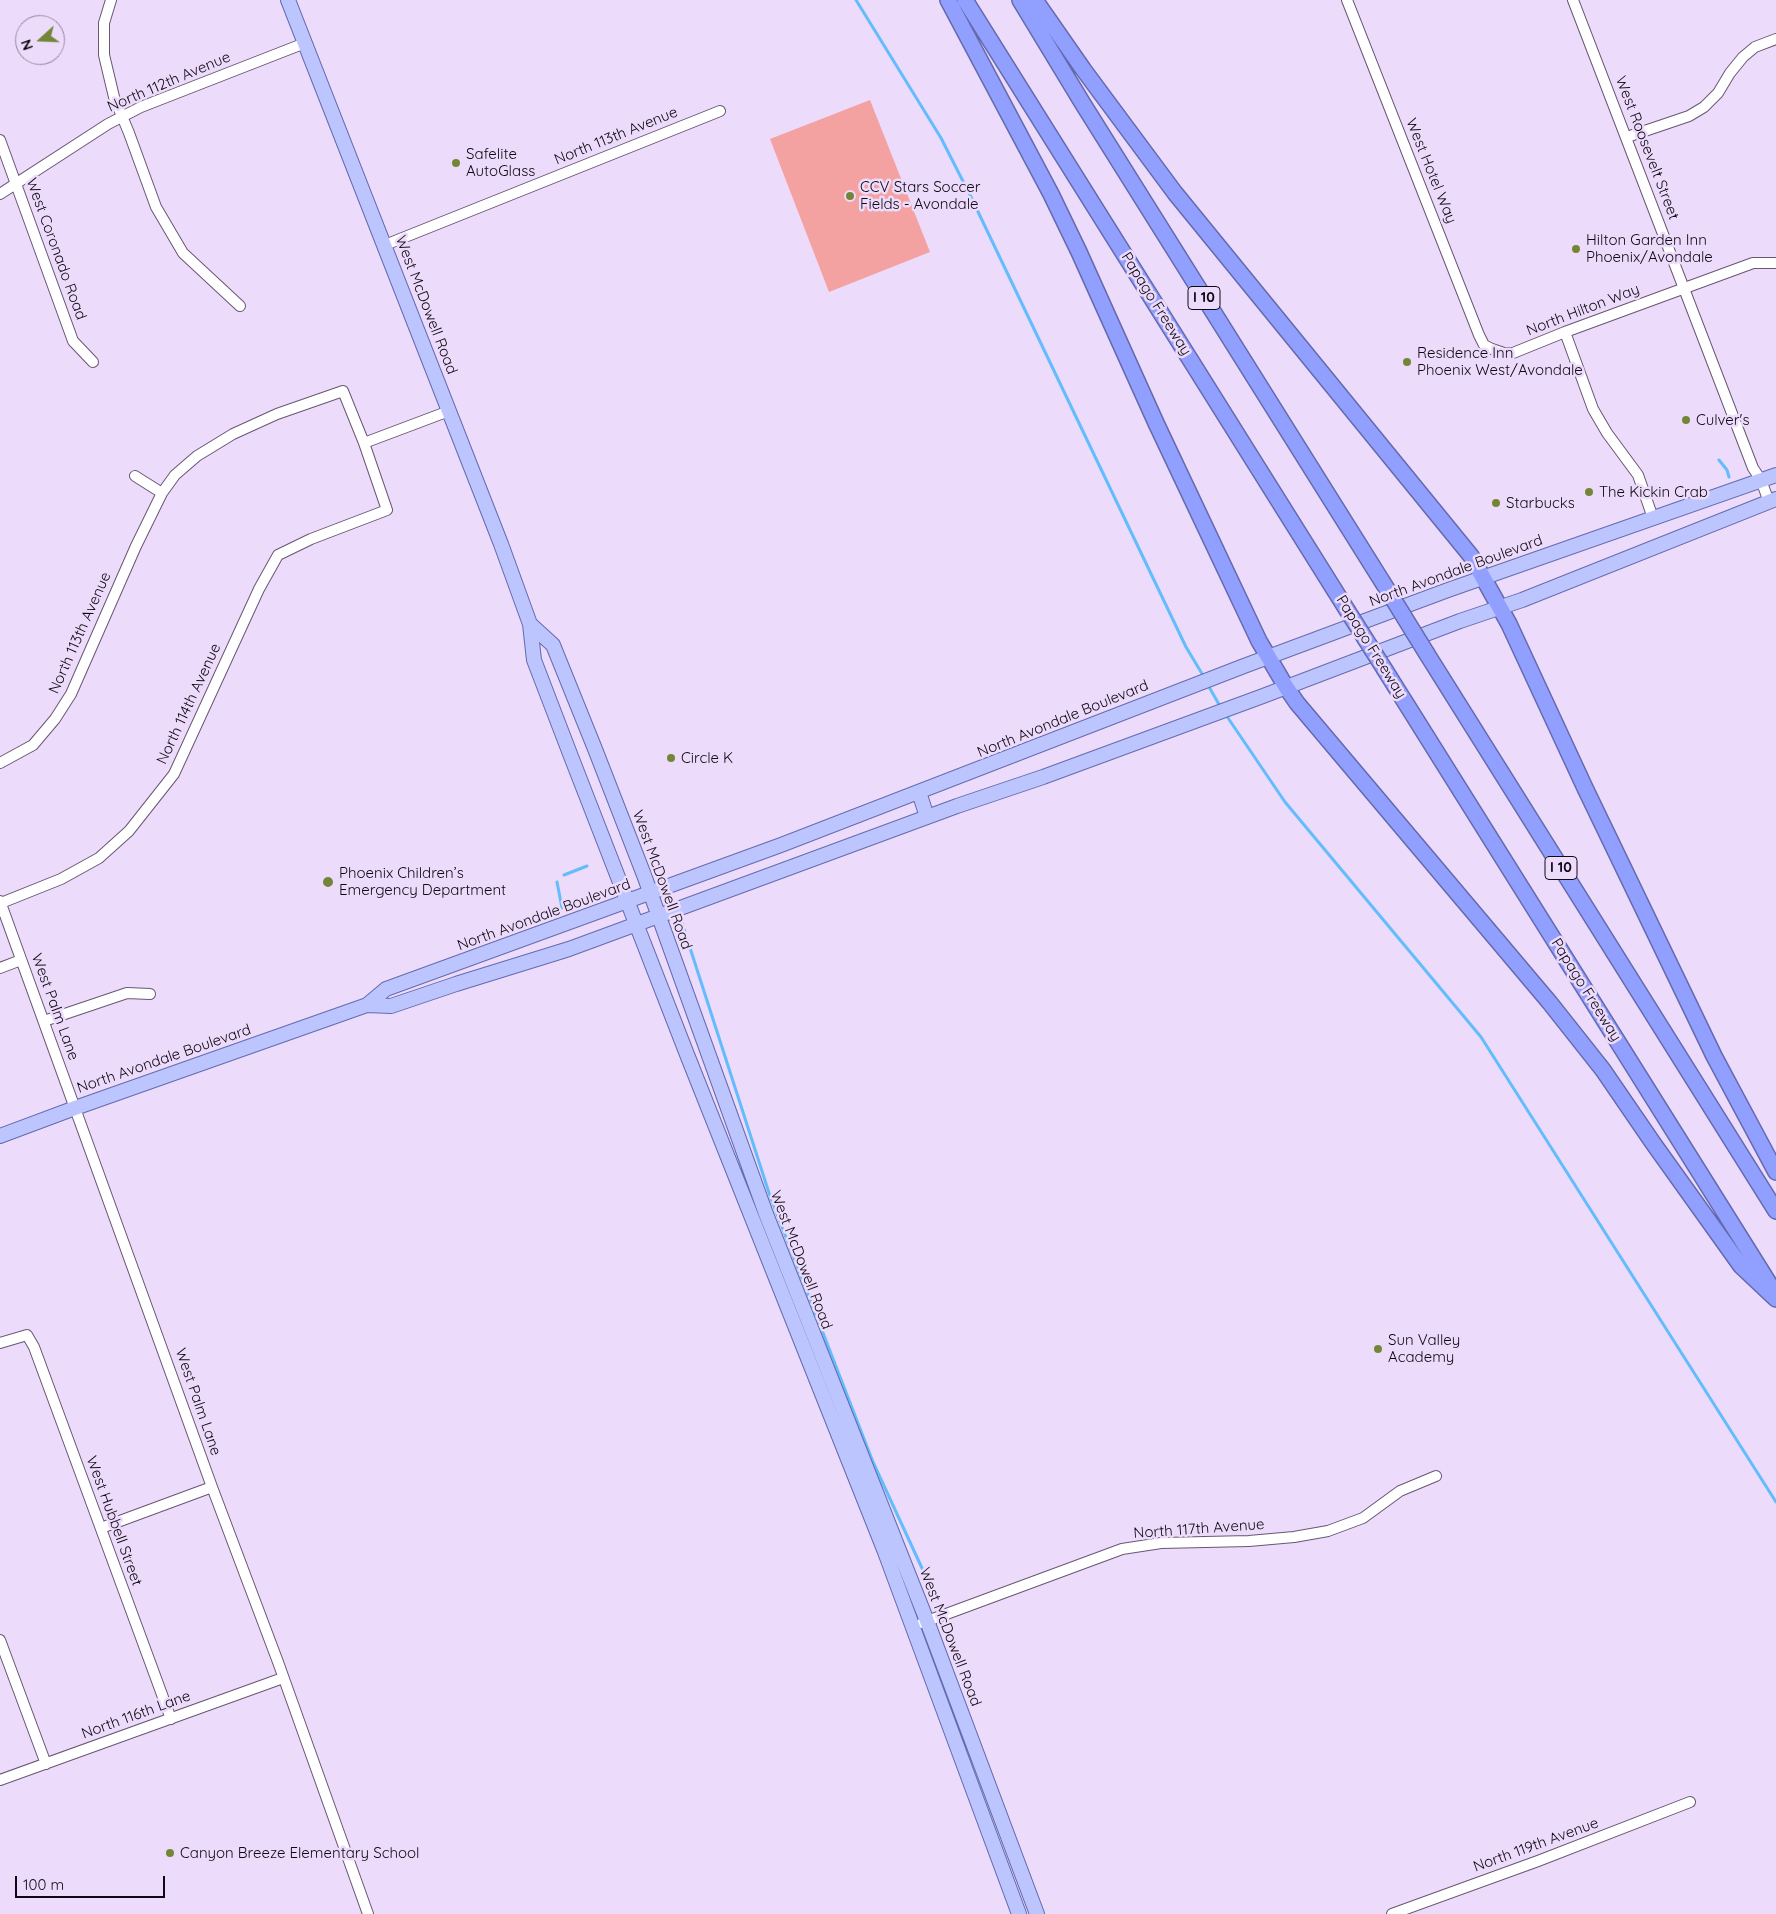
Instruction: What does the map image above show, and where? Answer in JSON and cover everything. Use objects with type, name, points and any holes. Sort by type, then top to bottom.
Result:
[{"type":"highway","points":[[948,0],[1022,139],[1079,252],[1156,423],[1259,640],[1286,687],[1550,1003],[1603,1070],[1741,1266],[1776,1298]]},
{"type":"highway","name":"Papago Freeway","points":[[966,0],[1776,1294]]},
{"type":"highway","name":"I 10","points":[[1020,0],[1088,112],[1776,1211]]},
{"type":"highway","points":[[1035,0],[1083,69],[1175,193],[1471,556],[1508,624],[1709,1047],[1776,1172]]},
{"type":"main road","name":"West McDowell Road","points":[[288,0],[385,245],[530,624],[534,660],[636,924],[878,1534],[1019,1914]]},
{"type":"main road","name":"North Avondale Boulevard","points":[[368,1005],[386,989],[781,845],[1178,690],[1482,578],[1776,474]]},
{"type":"main road","name":"North Avondale Boulevard","points":[[0,1136],[368,1005],[391,1006],[568,949],[927,817],[1042,777],[1499,608],[1773,500]]},
{"type":"main road","name":"West McDowell Road","points":[[530,624],[553,645],[650,893],[766,1214],[927,1621],[1037,1914]]},
{"type":"main road","points":[[919,792],[927,817]]},
{"type":"street","points":[[111,0],[104,23],[104,55],[114,98],[156,207],[183,253],[240,306]]},
{"type":"street","name":"West Hotel Way","points":[[1347,0],[1479,336],[1484,345],[1492,350]]},
{"type":"street","name":"West Roosevelt Street","points":[[1573,0],[1754,468],[1773,500]]},
{"type":"street","points":[[1626,138],[1689,116],[1704,107],[1718,94],[1730,73],[1743,57],[1754,47],[1776,39]]},
{"type":"street","name":"North 112th Avenue","points":[[0,194],[122,116],[305,43]]},
{"type":"street","name":"North 113th Avenue","points":[[385,245],[720,111]]},
{"type":"street","name":"West Coronado Road","points":[[0,140],[73,342],[93,362]]},
{"type":"street","points":[[1685,288],[1753,263],[1776,263]]},
{"type":"street","name":"North Hilton Way","points":[[1492,350],[1513,353],[1685,288]]},
{"type":"street","points":[[1565,332],[1593,409],[1604,428],[1638,475],[1653,518]]},
{"type":"street","name":"North 113th Avenue","points":[[0,763],[33,745],[55,719],[71,694],[132,554],[162,493],[175,475],[197,456],[233,434],[278,414],[343,391],[364,442]]},
{"type":"street","points":[[364,442],[449,411]]},
{"type":"street","name":"North 114th Avenue","points":[[0,902],[61,879],[99,858],[128,831],[174,774],[259,589],[278,555],[311,539],[387,510],[364,442]]},
{"type":"street","points":[[135,476],[162,493]]},
{"type":"street","name":"West Palm Lane","points":[[0,902],[368,1914]]},
{"type":"street","points":[[0,968],[21,960]]},
{"type":"street","points":[[44,1021],[127,993],[150,994]]},
{"type":"street","name":"West Hubbell Street","points":[[0,1343],[27,1335],[34,1347],[171,1718]]},
{"type":"street","name":"North 117th Avenue","points":[[912,1626],[1122,1549],[1161,1543],[1256,1541],[1328,1531],[1363,1518],[1400,1491],[1436,1476]]},
{"type":"street","points":[[101,1528],[212,1487]]},
{"type":"street","points":[[0,1640],[46,1764]]},
{"type":"street","name":"North 116th Lane","points":[[0,1780],[283,1678]]},
{"type":"street","name":"North 119th Avenue","points":[[1392,1914],[1690,1802]]},
{"type":"shaded area","name":"CCV Stars Soccer Fields - Avondale","points":[[870,100],[930,252],[829,292],[770,139]]},
{"type":"waterway","points":[[856,0],[941,138],[1186,647],[1204,677]]},
{"type":"waterway","points":[[1719,460],[1727,470],[1729,477]]},
{"type":"waterway","points":[[1208,685],[1221,708]]},
{"type":"waterway","points":[[1226,715],[1285,802],[1481,1037],[1776,1502]]},
{"type":"waterway","points":[[564,875],[587,866]]},
{"type":"waterway","points":[[557,882],[562,908]]},
{"type":"waterway","points":[[682,923],[770,1196],[873,1462],[927,1579]]},
{"type":"place","name":"Safelite AutoGlass","points":[[456,163]]},
{"type":"place","name":"CCV Stars Soccer Fields - Avondale","points":[[850,196]]},
{"type":"place","name":"Hilton Garden Inn Phoenix/Avondale","points":[[1576,249]]},
{"type":"place","name":"Residence Inn Phoenix West/Avondale","points":[[1407,362]]},
{"type":"place","name":"Culver's","points":[[1686,420]]},
{"type":"place","name":"The Kickin Crab","points":[[1589,492]]},
{"type":"place","name":"Starbucks","points":[[1496,503]]},
{"type":"place","name":"Circle K","points":[[671,758]]},
{"type":"place","name":"Phoenix Children’s Emergency Department","points":[[328,882]]},
{"type":"place","name":"Sun Valley Academy","points":[[1378,1349]]},
{"type":"place","name":"Canyon Breeze Elementary School","points":[[170,1853]]}]
